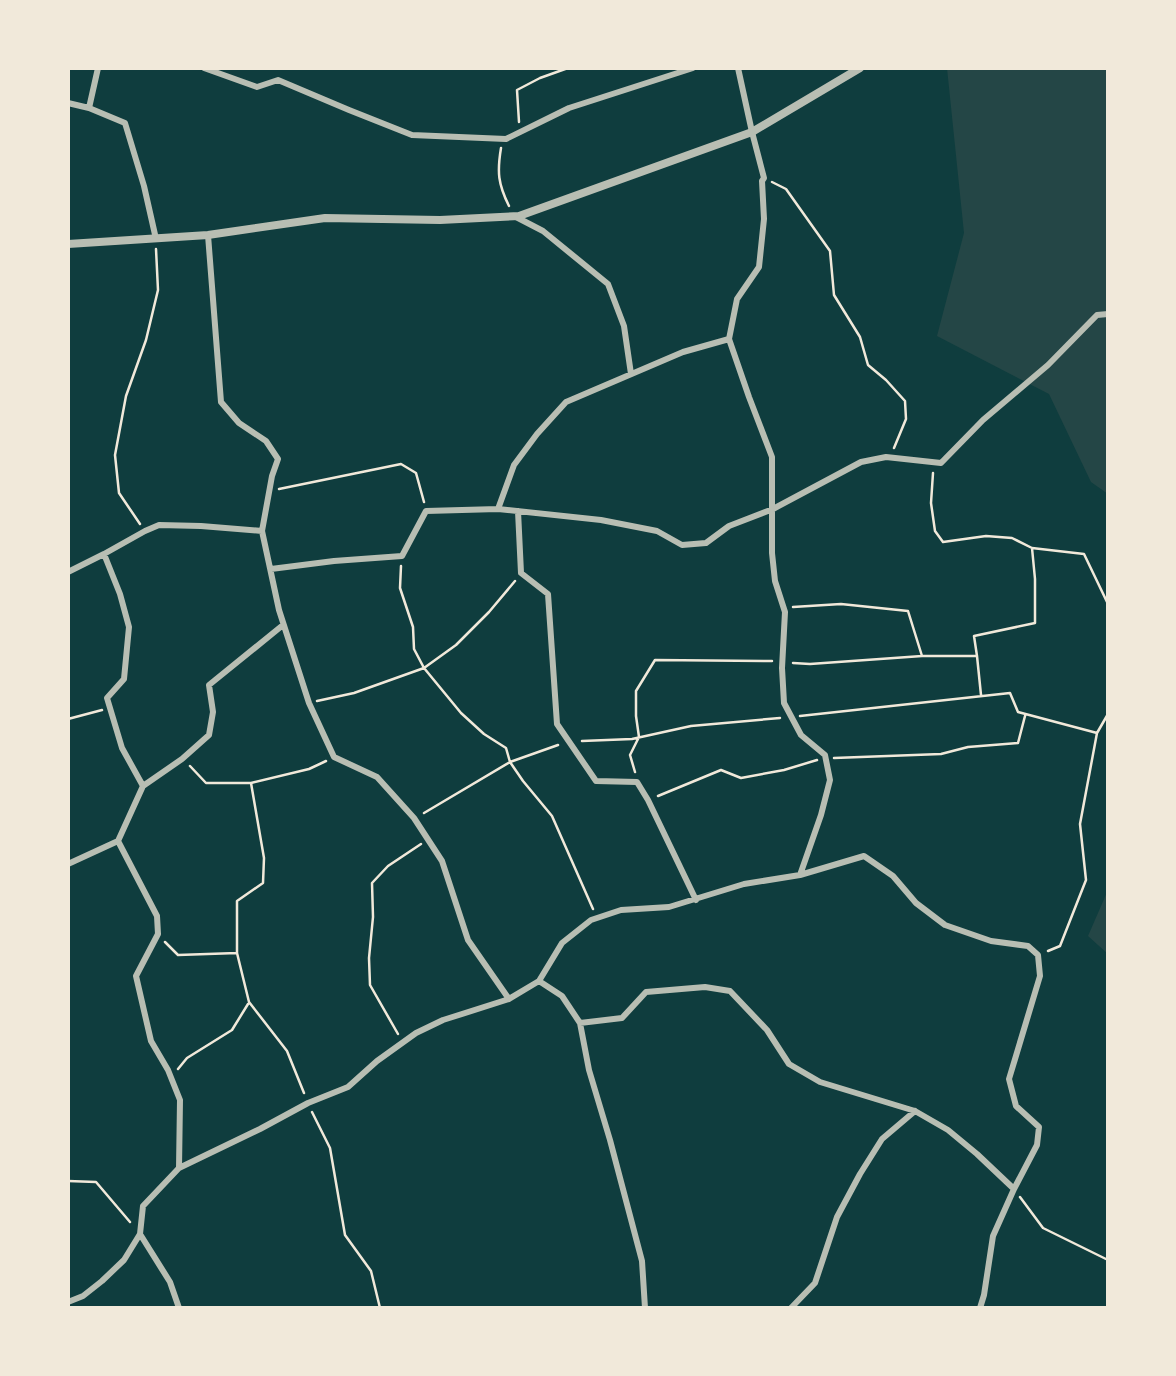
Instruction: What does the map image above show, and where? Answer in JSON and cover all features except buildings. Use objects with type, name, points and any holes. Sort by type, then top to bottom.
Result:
[{"type":"street","points":[[89,108],[98,68]]},
{"type":"street","points":[[204,68],[257,87],[278,79],[412,135],[506,139],[569,108],[692,68]]},
{"type":"street","points":[[738,68],[764,178],[764,219],[759,267],[737,299],[729,339],[772,457],[772,553],[775,581],[784,609],[784,703],[802,735],[824,755],[830,780],[800,875]]},
{"type":"street","points":[[68,244],[208,235],[325,218],[440,220],[519,216],[752,132],[855,70]]},
{"type":"street","points":[[68,103],[89,108],[125,123],[156,239]]},
{"type":"street","points":[[515,216],[543,231],[608,284],[624,326],[631,374]]},
{"type":"street","points":[[208,235],[221,402],[239,423],[266,441],[278,459],[262,531],[283,625],[309,702],[334,757],[377,777],[414,818],[442,861],[468,940],[509,999]]},
{"type":"street","points":[[271,569],[402,556],[426,511],[498,509],[601,520],[657,531],[682,545],[706,543],[729,526],[773,509],[861,463],[890,457],[941,463],[983,421],[1048,365],[1097,315],[1108,314]]},
{"type":"street","points":[[498,509],[514,465],[537,433],[566,402],[683,352],[729,339]]},
{"type":"street","points":[[518,511],[521,573],[548,594],[557,724],[596,781],[637,782],[696,900]]},
{"type":"street","points":[[68,572],[159,525],[262,531]]},
{"type":"street","points":[[104,554],[120,594],[129,627],[124,680],[107,698],[122,748],[143,786]]},
{"type":"street","points":[[68,863],[118,841],[143,786],[182,759],[209,735],[213,712],[209,685],[283,625]]},
{"type":"street","points":[[118,841],[157,916],[158,934],[136,976],[151,1041],[171,1076],[180,1100],[179,1168]]},
{"type":"street","points":[[68,1303],[83,1296],[124,1260],[140,1234],[143,1206],[179,1168],[308,1103],[348,1087],[377,1061],[416,1033],[443,1020],[509,999],[539,981],[562,943],[591,920],[621,910],[669,907],[744,884],[800,875],[864,856],[893,876],[916,903],[945,925],[991,941],[1028,946],[1038,955],[1040,976],[1009,1079],[1016,1106],[1039,1127],[1037,1145],[993,1236],[980,1308]]},
{"type":"street","points":[[539,981],[562,996],[580,1023],[589,1070],[642,1261],[645,1308]]},
{"type":"street","points":[[580,1023],[622,1018],[646,992],[705,987],[730,991],[767,1030],[789,1064],[820,1082],[915,1111],[948,1130],[1014,1189]]},
{"type":"street","points":[[791,1308],[815,1283],[836,1217],[882,1139],[915,1111]]},
{"type":"street","points":[[140,1234],[170,1282],[179,1308]]},
{"type":"path","points":[[520,132],[517,89],[568,68]]},
{"type":"path","points":[[506,139],[500,149],[498,172],[501,190],[515,216]]},
{"type":"path","points":[[764,178],[786,188],[830,251],[834,295],[860,337],[868,365],[905,401],[906,419],[890,457]]},
{"type":"path","points":[[145,531],[119,493],[115,455],[126,396],[146,340],[158,290],[156,239]]},
{"type":"path","points":[[934,463],[930,503],[935,531],[943,541],[986,536],[1012,538],[1032,548],[1084,554],[1108,604]]},
{"type":"path","points":[[269,491],[401,464],[416,473],[426,511]]},
{"type":"path","points":[[981,696],[974,636],[1035,623],[1032,548]]},
{"type":"path","points":[[402,556],[400,588],[413,627],[414,649],[424,668],[461,713],[484,734],[506,748],[510,762],[552,816],[597,918]]},
{"type":"path","points":[[309,702],[354,694],[424,668],[456,645],[489,612],[521,573]]},
{"type":"path","points":[[784,609],[841,604],[908,611],[922,656]]},
{"type":"path","points":[[637,782],[630,755],[639,737],[636,691],[655,660],[739,660],[810,664],[922,656],[977,656]]},
{"type":"path","points":[[68,719],[110,708]]},
{"type":"path","points":[[648,800],[721,770],[741,778],[784,770],[825,758],[941,754],[968,747],[1018,743],[1025,714]]},
{"type":"path","points":[[1097,733],[1108,714]]},
{"type":"path","points":[[182,759],[206,783],[251,783],[309,769],[334,757]]},
{"type":"path","points":[[251,783],[264,858],[263,883],[237,901],[237,953],[249,1002],[287,1051],[330,1148],[345,1236],[371,1271],[380,1308]]},
{"type":"path","points":[[402,1043],[370,985],[372,883],[388,866],[428,839]]},
{"type":"path","points":[[158,934],[178,955],[237,953]]},
{"type":"path","points":[[171,1076],[187,1058],[233,1030],[249,1002]]},
{"type":"path","points":[[68,1181],[96,1182],[140,1234]]},
{"type":"path","points":[[1014,1189],[1043,1228],[1108,1260]]},
{"type":"shaded area","points":[[947,68],[1108,68],[1108,494],[1091,482],[1049,394],[937,336],[964,233]]},
{"type":"shaded area","points":[[1108,890],[1108,954],[1088,936]]}]
